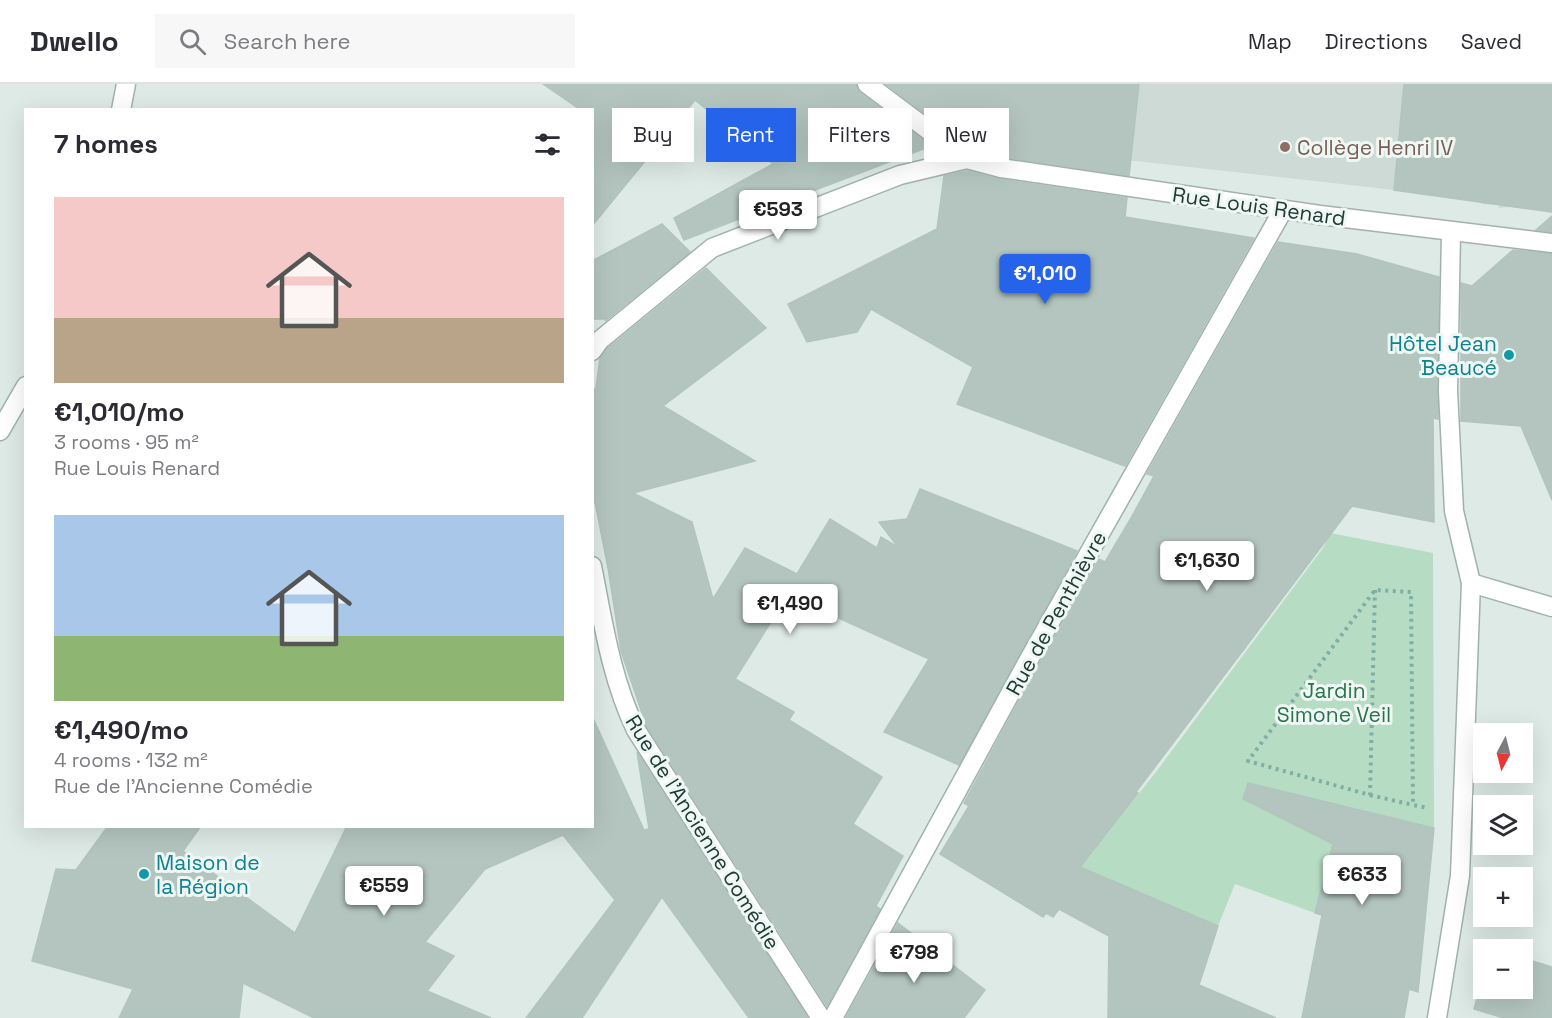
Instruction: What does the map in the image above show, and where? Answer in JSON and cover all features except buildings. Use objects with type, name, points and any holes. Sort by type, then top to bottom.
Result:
[{"type":"street","points":[[121,108],[126,84]]},
{"type":"street","points":[[867,84],[924,127]]},
{"type":"street","points":[[595,343],[712,248],[900,175],[954,162]]},
{"type":"street","name":"Rue Louis Renard","points":[[978,162],[1001,168],[1282,210],[1451,233],[1552,243]]},
{"type":"street","name":"Rue de Penthièvre","points":[[833,1018],[1034,651],[1282,210]]},
{"type":"street","points":[[1437,1018],[1460,876],[1471,583],[1454,511],[1448,392],[1451,233]]},
{"type":"street","points":[[0,431],[24,389]]},
{"type":"street","name":"Rue de l'Ancienne Comédie","points":[[594,576],[614,675],[622,702],[636,730],[820,1018]]},
{"type":"street","points":[[1471,583],[1552,607]]},
{"type":"path","points":[[1375,590],[1248,761],[1370,795],[1464,816]]},
{"type":"path","points":[[1375,590],[1411,592],[1413,805]]},
{"type":"path","points":[[1370,795],[1375,590]]},
{"type":"shaded area","name":"Collège Henri IV","points":[[1021,84],[1552,84],[1552,213],[1511,207],[1499,208],[1498,205],[1483,204],[1396,165],[1394,190],[1046,151]]},
{"type":"green space","name":"Jardin Simone Veil","points":[[1330,533],[1433,553],[1434,828],[1318,800],[1333,844],[1315,913],[1235,884],[1218,926],[1080,867],[1156,772],[1323,548]]},
{"type":"place","name":"Collège Henri IV","points":[[1285,147]]},
{"type":"place","name":"Hôtel Jean Beaucé","points":[[1509,355]]},
{"type":"place","name":"Maison de la Région","points":[[144,874]]}]
